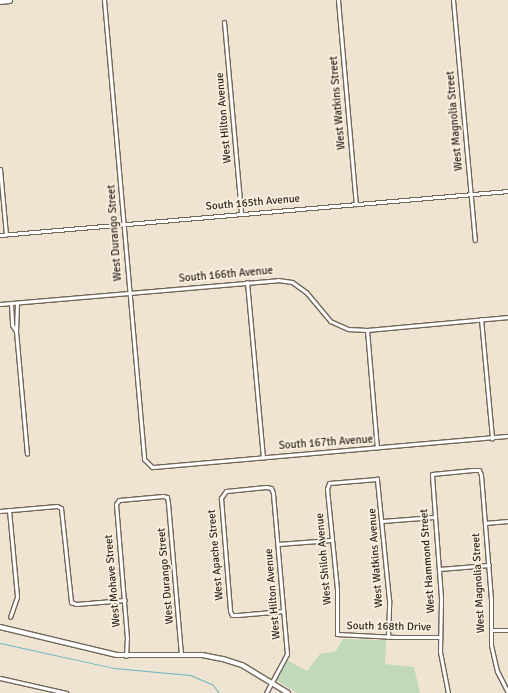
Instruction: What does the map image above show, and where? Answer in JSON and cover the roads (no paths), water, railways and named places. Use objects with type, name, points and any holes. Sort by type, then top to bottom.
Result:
[{"type":"main road","points":[[0,1],[9,0]]},
{"type":"street","name":"West Durango Street","points":[[104,0],[128,292],[144,459],[148,463]]},
{"type":"street","name":"West Watkins Street","points":[[338,0],[356,204]]},
{"type":"street","name":"West Magnolia Street","points":[[453,0],[474,240]]},
{"type":"street","name":"West Hilton Avenue","points":[[224,22],[241,213]]},
{"type":"street","points":[[0,169],[6,235]]},
{"type":"street","name":"South 165th Avenue","points":[[0,235],[508,191]]},
{"type":"street","name":"South 166th Avenue","points":[[0,304],[278,280],[292,282],[306,292],[330,320],[348,329],[367,330],[508,317]]},
{"type":"street","points":[[247,282],[263,457]]},
{"type":"street","points":[[16,303],[18,317],[16,332]]},
{"type":"street","points":[[10,304],[16,332],[27,454]]},
{"type":"street","points":[[12,318],[18,317]]},
{"type":"street","points":[[482,319],[492,438]]},
{"type":"street","points":[[367,330],[377,448]]},
{"type":"street","name":"South 167th Avenue","points":[[148,463],[152,467],[508,436]]},
{"type":"street","name":"West Magnolia Street","points":[[479,470],[489,565],[491,645],[497,671],[508,693]]},
{"type":"street","name":"West Hammond Street","points":[[448,693],[441,663],[439,569],[432,474],[479,470]]},
{"type":"street","name":"West Shiloh Avenue","points":[[337,634],[337,590],[327,489],[329,483],[377,479]]},
{"type":"street","name":"West Watkins Avenue","points":[[377,479],[389,600],[388,636]]},
{"type":"street","name":"West Hilton Avenue","points":[[222,493],[271,488],[278,544],[287,654],[270,682],[266,693]]},
{"type":"street","name":"West Apache Street","points":[[222,493],[232,615],[283,611]]},
{"type":"street","name":"West Durango Street","points":[[167,497],[181,654]]},
{"type":"street","name":"West Mohave Street","points":[[126,656],[125,600],[116,504],[119,500],[167,497]]},
{"type":"street","points":[[0,511],[57,506],[61,508],[71,602],[76,604],[125,600]]},
{"type":"street","points":[[10,510],[17,597],[10,617]]},
{"type":"street","points":[[382,522],[434,517]]},
{"type":"street","points":[[485,523],[508,521]]},
{"type":"street","points":[[278,544],[331,540]]},
{"type":"street","points":[[439,569],[489,565]]},
{"type":"street","points":[[0,627],[126,656],[181,654],[223,658],[242,665],[288,693]]},
{"type":"street","points":[[491,630],[508,630]]},
{"type":"street","name":"South 168th Drive","points":[[337,634],[440,637]]},
{"type":"street","points":[[0,678],[66,693]]},
{"type":"street","points":[[44,693],[45,688]]},
{"type":"waterway","points":[[0,643],[114,668],[190,675],[213,685],[219,693]]}]
